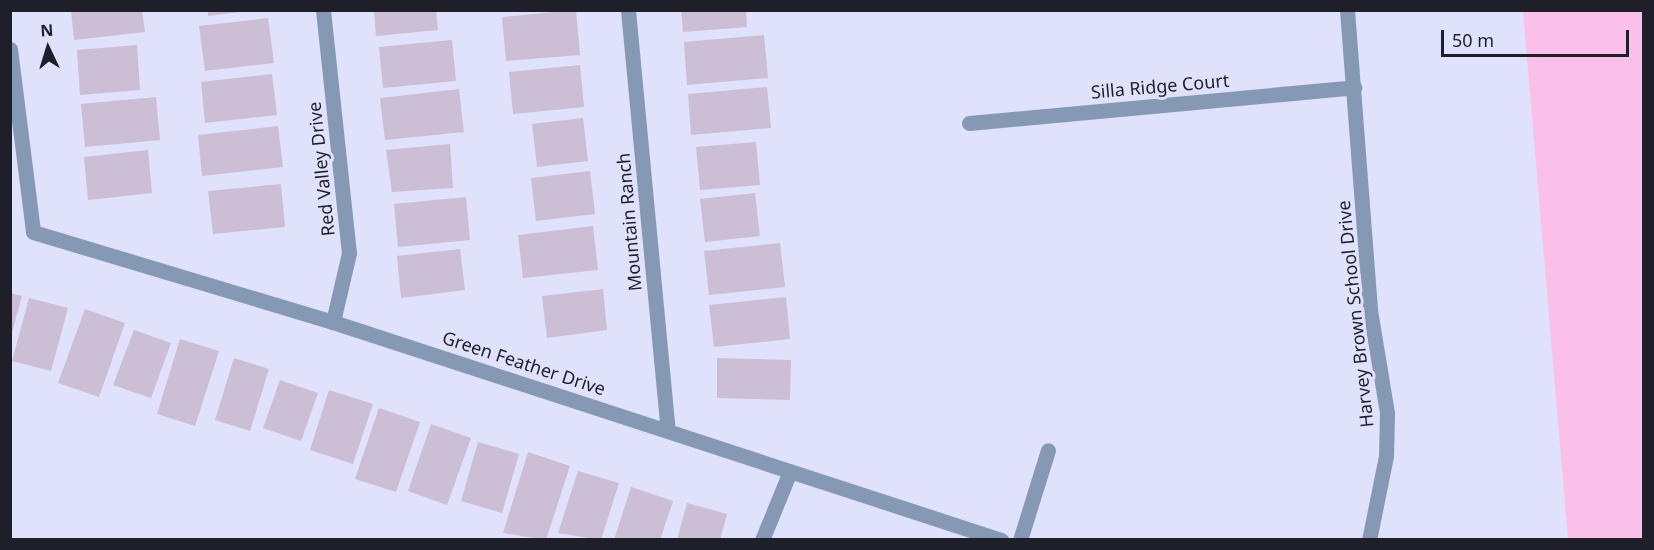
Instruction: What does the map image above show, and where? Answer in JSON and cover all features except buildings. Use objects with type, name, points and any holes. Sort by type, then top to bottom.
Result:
[{"type":"street","name":"Red Valley Drive","points":[[323,10],[350,253],[333,322]]},
{"type":"street","name":"Mountain Ranch","points":[[628,10],[668,430]]},
{"type":"street","name":"Harvey Brown School Drive","points":[[1347,10],[1371,310],[1388,413],[1386,456],[1370,540]]},
{"type":"street","name":"Green Feather Drive","points":[[10,49],[33,232],[333,322],[668,430],[789,474],[1001,540]]},
{"type":"street","name":"Silla Ridge Court","points":[[969,123],[1354,87]]},
{"type":"street","points":[[1020,540],[1048,450]]},
{"type":"street","points":[[762,540],[789,474]]},
{"type":"shaded area","points":[[1523,11],[1643,11],[1643,539],[1568,539]]}]
